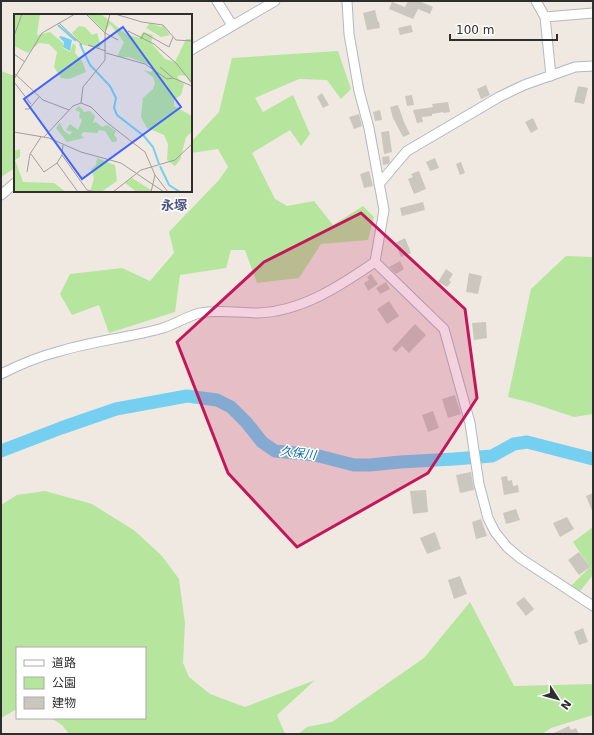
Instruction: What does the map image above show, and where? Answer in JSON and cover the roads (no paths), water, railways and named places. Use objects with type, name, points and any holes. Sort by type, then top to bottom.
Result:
[{"type":"street","points":[[217,1],[232,25]]},
{"type":"street","points":[[192,49],[275,1]]},
{"type":"street","points":[[1,374],[29,361],[58,351],[164,328],[199,313],[259,313],[300,305],[329,290],[375,262],[384,210],[369,128],[359,91],[349,34],[347,1]]},
{"type":"street","points":[[536,1],[545,17],[551,76]]},
{"type":"street","points":[[545,17],[593,13]]},
{"type":"street","points":[[379,184],[407,151],[499,97],[524,85],[576,67],[593,66]]},
{"type":"street","points":[[1,195],[14,184]]},
{"type":"street","points":[[375,262],[444,329],[470,423],[476,464],[488,518],[495,532],[508,547],[525,561],[593,606]]},
{"type":"waterway","name":"久保川","points":[[1,451],[116,409],[187,396],[217,400],[231,407],[246,422],[262,442],[275,451],[315,455],[354,465],[492,456],[514,444],[527,442],[593,459]]},
{"type":"district","name":"永塚","points":[[174,205]]}]
